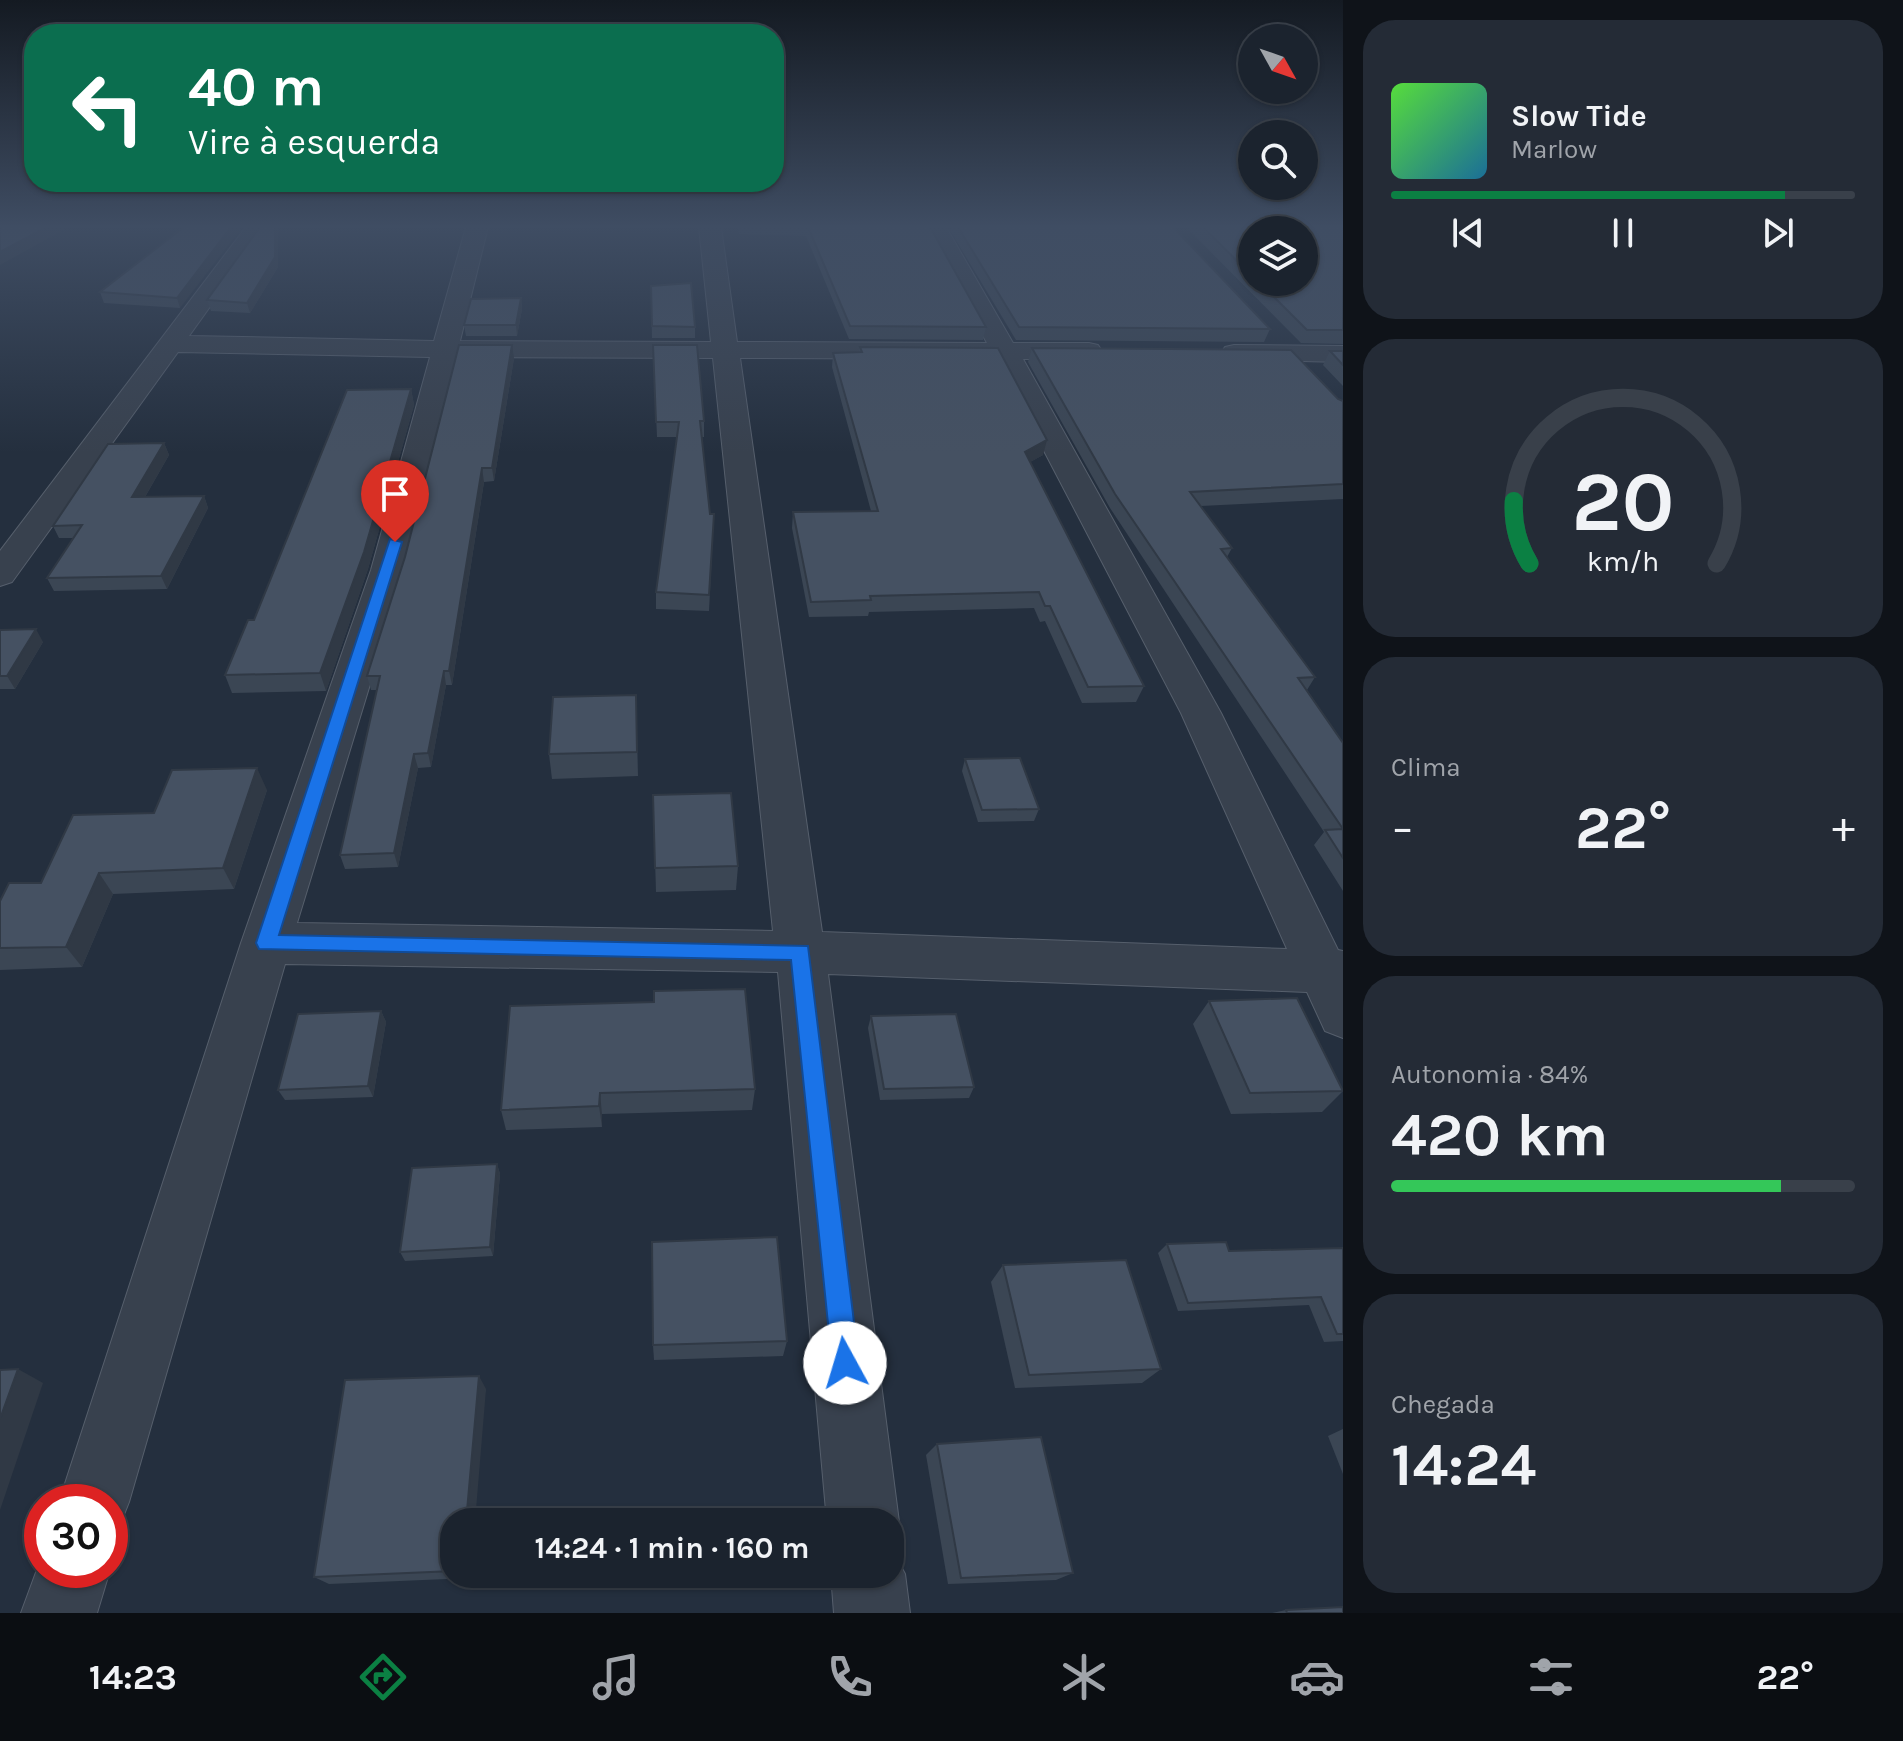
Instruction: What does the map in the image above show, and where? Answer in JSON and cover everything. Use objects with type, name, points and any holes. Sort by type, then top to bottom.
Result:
[{"type":"street","points":[[0,575],[202,302]]},
{"type":"street","points":[[100,1484],[266,943],[388,570],[458,302]]},
{"type":"street","points":[[721,302],[800,952],[861,1508]]},
{"type":"street","points":[[977,302],[1201,713],[1333,971],[1343,1015]]},
{"type":"street","points":[[1273,333],[1313,374]]},
{"type":"street","points":[[172,344],[447,349],[1110,351]]},
{"type":"street","points":[[1201,352],[1343,354]]},
{"type":"street","points":[[266,943],[800,952],[1333,971]]},
{"type":"street","points":[[59,1613],[67,1588]]},
{"type":"street","points":[[869,1588],[872,1613]]},
{"type":"building","points":[[470,302],[520,302],[516,325],[464,325]]},
{"type":"building","points":[[651,302],[693,302],[695,327],[652,326]]},
{"type":"building","points":[[840,302],[972,302],[986,327],[850,326]]},
{"type":"building","points":[[1004,302],[1245,302],[1270,329],[1019,327]]},
{"type":"building","points":[[1279,302],[1343,302],[1343,330],[1307,330]]},
{"type":"building","points":[[459,345],[512,345],[492,468],[482,468],[449,671],[444,671],[428,753],[414,754],[394,853],[340,855],[380,676],[367,676],[405,557]]},
{"type":"building","points":[[653,345],[697,345],[704,421],[700,421],[710,514],[714,514],[709,595],[656,592],[679,422],[656,422]]},
{"type":"building","points":[[860,347],[998,348],[1047,440],[1025,452],[1144,686],[1088,687],[1050,606],[1045,606],[1039,592],[870,596],[871,600],[811,602],[793,512],[878,511],[833,353],[862,352]]},
{"type":"building","points":[[1032,348],[1291,350],[1343,401],[1343,484],[1190,492],[1232,548],[1221,549],[1315,677],[1298,678],[1343,743],[1343,829],[1115,494]]},
{"type":"building","points":[[1330,351],[1343,351],[1343,365]]},
{"type":"building","points":[[411,389],[364,552],[320,673],[225,675],[248,620],[254,620],[347,390]]},
{"type":"building","points":[[164,443],[132,497],[204,496],[161,576],[47,578],[82,525],[53,526],[108,444]]},
{"type":"building","points":[[36,629],[7,676],[0,676],[0,630]]},
{"type":"building","points":[[636,695],[637,752],[549,754],[553,697]]},
{"type":"building","points":[[1020,758],[1039,809],[982,810],[965,759]]},
{"type":"building","points":[[257,768],[223,868],[99,873],[66,947],[0,948],[0,901],[9,883],[41,883],[73,815],[154,813],[172,770]]},
{"type":"building","points":[[731,793],[738,866],[655,868],[653,795]]},
{"type":"building","points":[[1343,829],[1343,858],[1325,830]]},
{"type":"building","points":[[745,989],[755,1089],[600,1093],[599,1106],[501,1110],[510,1006],[654,1002],[654,991]]},
{"type":"building","points":[[1297,998],[1343,1091],[1250,1093],[1209,1001]]},
{"type":"building","points":[[381,1011],[368,1086],[278,1090],[298,1014]]},
{"type":"building","points":[[956,1014],[974,1087],[884,1089],[871,1016]]},
{"type":"building","points":[[497,1164],[490,1247],[400,1252],[412,1168]]},
{"type":"building","points":[[777,1237],[787,1341],[653,1345],[652,1242]]},
{"type":"building","points":[[1226,1242],[1229,1251],[1343,1248],[1343,1334],[1337,1334],[1321,1297],[1188,1303],[1167,1244]]},
{"type":"building","points":[[1126,1260],[1161,1369],[1029,1375],[1003,1265]]},
{"type":"building","points":[[18,1369],[0,1419],[0,1370]]},
{"type":"building","points":[[479,1376],[467,1508],[440,1508],[440,1572],[314,1577],[345,1380]]},
{"type":"building","points":[[1041,1437],[1073,1573],[961,1578],[937,1444]]},
{"type":"building","points":[[1343,1607],[1343,1613],[1287,1613],[1286,1610]]},
{"type":"route","points":[[395,542],[266,943],[800,952],[845,1363]]}]
